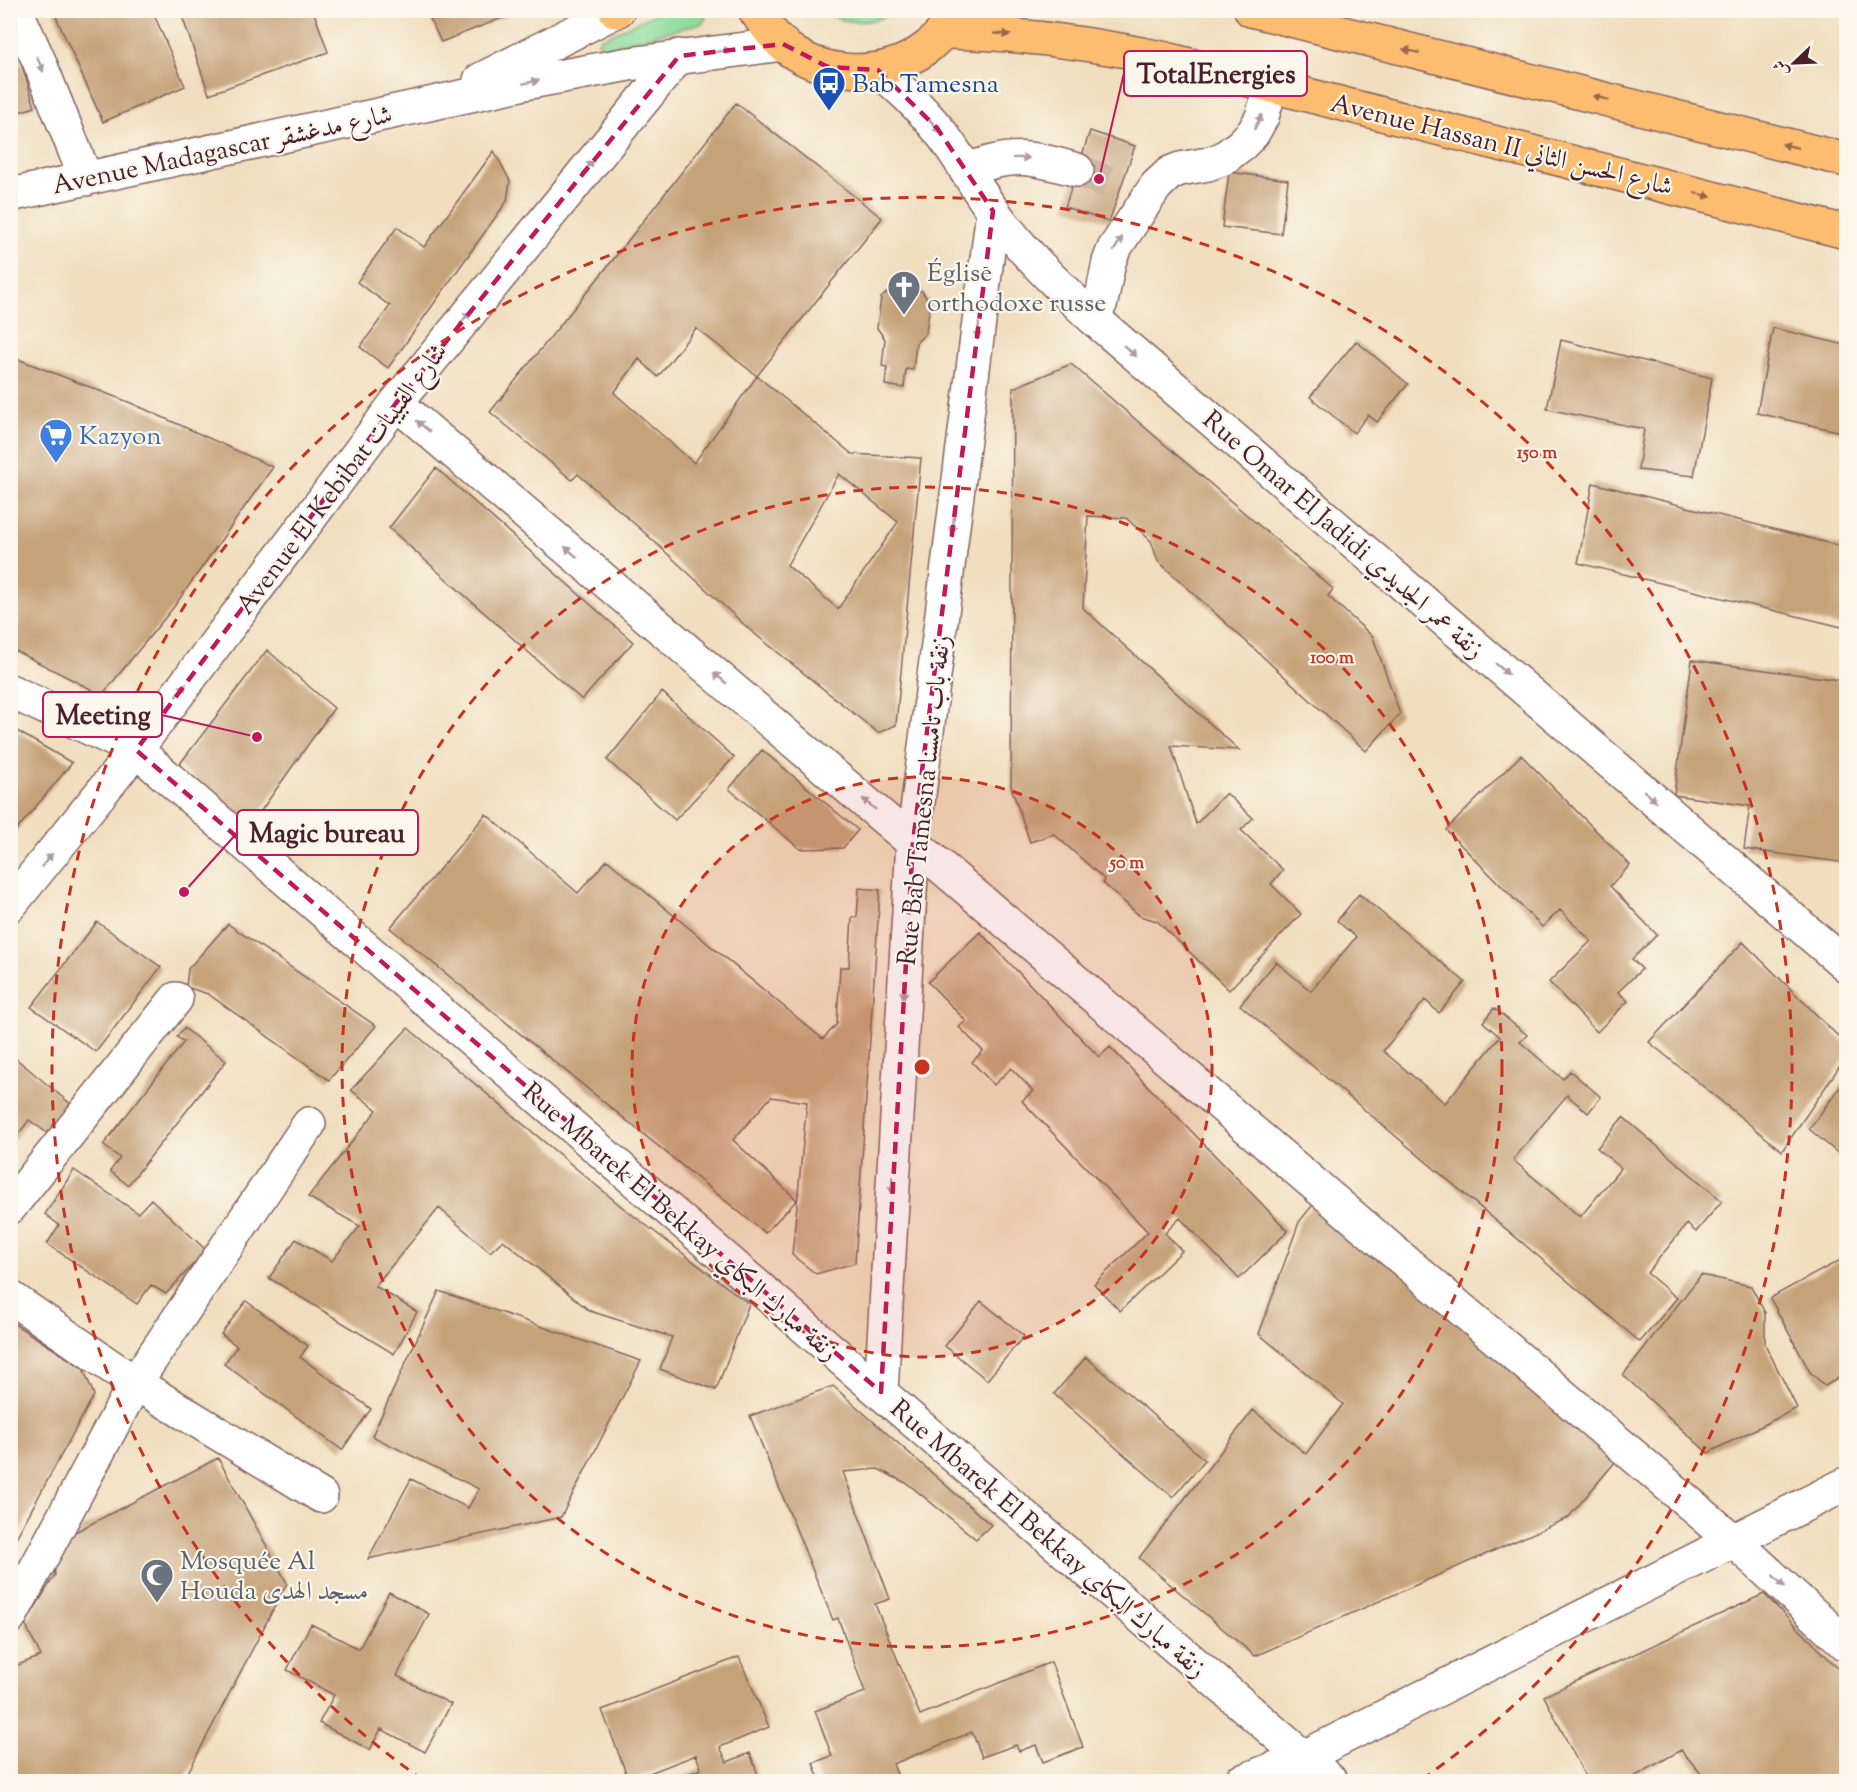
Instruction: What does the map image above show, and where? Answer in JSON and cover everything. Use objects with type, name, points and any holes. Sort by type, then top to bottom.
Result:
[{"type":"main road","points":[[755,10],[768,29],[783,44],[804,58],[828,67],[854,71],[878,70],[903,62],[925,49],[951,21]]},
{"type":"main road","points":[[1251,10],[1846,160]]},
{"type":"main road","name":"Avenue Hassan II شارع الحسن الثاني","points":[[951,21],[981,32],[1042,37],[1162,58],[1846,232]]},
{"type":"street","points":[[16,10],[86,179]]},
{"type":"street","name":"Avenue Madagascar شارع مدغشقر","points":[[433,104],[617,11]]},
{"type":"street","name":"Avenue Madagascar شارع مدغشقر","points":[[10,195],[530,81],[679,56],[783,44]]},
{"type":"street","name":"Avenue El Kebibat شارع القبيبات","points":[[10,905],[136,750],[396,403],[679,56]]},
{"type":"street","name":"Rue Omar El Jadidi زنقة عمر الجديدي","points":[[878,70],[914,102],[937,128],[993,211],[1030,256],[1092,318],[1846,964]]},
{"type":"street","points":[[1092,318],[1101,302],[1109,262],[1134,193],[1180,169],[1208,164],[1224,158],[1241,145],[1253,133],[1262,117],[1271,86]]},
{"type":"street","points":[[966,171],[986,162],[1006,158],[1047,161],[1077,170]]},
{"type":"street","name":"Rue Bab Tamesna زنقة باب تامسنا","points":[[881,1392],[913,842],[993,211]]},
{"type":"street","points":[[396,403],[1736,1542],[1846,1644]]},
{"type":"street","name":"Rue Mbarek El Bekkay زنقة مبارك البكاي","points":[[10,691],[136,750],[1332,1782]]},
{"type":"street","points":[[10,1207],[176,999]]},
{"type":"street","points":[[10,1617],[135,1383],[309,1124]]},
{"type":"street","points":[[10,1297],[135,1383],[321,1496]]},
{"type":"street","points":[[1240,1782],[1304,1757],[1846,1485]]},
{"type":"highlighted area","points":[[783,44],[828,67],[878,70],[937,128],[993,211],[913,842],[881,1392],[136,750],[396,403],[679,56]]},
{"type":"green space","points":[[664,10],[703,11],[706,18],[702,23],[601,49],[598,40]]},
{"type":"green space","points":[[823,11],[896,11],[878,19],[860,22],[841,19]]},
{"type":"building","points":[[53,10],[152,10],[185,86],[103,122]]},
{"type":"building","points":[[180,10],[313,10],[328,52],[209,94]]},
{"type":"building","points":[[426,10],[520,10],[520,11],[441,42]]},
{"type":"building","points":[[14,41],[35,107],[10,115],[10,42]]},
{"type":"building","points":[[736,103],[882,218],[757,376],[852,454],[921,458],[896,725],[878,733],[750,630],[578,474],[572,480],[490,412]],"holes":[[[696,328],[757,376],[694,463],[614,393],[639,359],[658,377]],[[839,474],[898,522],[838,609],[787,565]]]},
{"type":"building","points":[[1090,131],[1135,146],[1109,222],[1065,207]]},
{"type":"building","points":[[494,151],[510,181],[507,201],[388,368],[360,347],[390,306],[357,282],[397,227],[424,247]]},
{"type":"building","points":[[1229,172],[1288,180],[1281,234],[1222,227]]},
{"type":"building","points":[[892,288],[922,291],[930,304],[926,333],[916,343],[913,370],[906,369],[904,388],[885,385],[887,367],[882,366],[885,339],[877,328],[881,298]]},
{"type":"building","points":[[1773,328],[1846,345],[1846,433],[1757,413]]},
{"type":"building","points":[[1561,340],[1712,378],[1694,476],[1638,470],[1644,429],[1547,409]]},
{"type":"building","points":[[1356,341],[1408,384],[1377,422],[1368,415],[1354,433],[1310,397]]},
{"type":"building","points":[[10,356],[131,403],[273,467],[173,608],[102,695],[10,648]]},
{"type":"building","points":[[1071,364],[1333,589],[1328,596],[1373,637],[1400,714],[1366,751],[1158,561],[1151,541],[1126,518],[1088,516],[1083,608],[1239,750],[1171,746],[1196,824],[1226,793],[1253,818],[1241,830],[1283,870],[1271,884],[1301,914],[1229,990],[1157,921],[1140,916],[1103,883],[1104,879],[1054,834],[1030,842],[1011,787],[1013,388]]},
{"type":"building","points":[[436,468],[633,642],[582,700],[389,528]]},
{"type":"building","points":[[1593,483],[1844,547],[1846,540],[1846,628],[1578,563]]},
{"type":"building","points":[[267,650],[334,708],[248,829],[179,765]]},
{"type":"building","points":[[1692,660],[1846,681],[1846,863],[1744,849],[1750,806],[1674,795]]},
{"type":"building","points":[[662,692],[734,757],[675,820],[607,760]]},
{"type":"building","points":[[10,727],[72,763],[10,838]]},
{"type":"building","points":[[762,750],[858,830],[843,848],[800,849],[729,789]]},
{"type":"building","points":[[1521,755],[1630,865],[1610,886],[1657,935],[1632,959],[1642,969],[1618,992],[1628,1001],[1597,1032],[1549,982],[1591,941],[1560,910],[1542,927],[1446,830]]},
{"type":"building","points":[[486,814],[578,893],[607,860],[823,1039],[837,1024],[840,967],[849,967],[852,917],[857,917],[859,888],[880,890],[855,1263],[816,1274],[792,1255],[807,1102],[771,1097],[733,1140],[797,1200],[765,1233],[390,928]]},
{"type":"building","points":[[1359,894],[1465,982],[1439,1013],[1425,1000],[1383,1051],[1445,1103],[1500,1037],[1483,1022],[1494,1008],[1527,1035],[1520,1042],[1563,1079],[1570,1071],[1601,1097],[1588,1113],[1567,1095],[1513,1160],[1580,1217],[1621,1168],[1597,1148],[1623,1117],[1722,1201],[1696,1232],[1687,1224],[1647,1273],[1677,1298],[1640,1342],[1240,1005],[1276,962],[1311,991],[1356,937],[1337,921]]},
{"type":"building","points":[[97,922],[161,967],[96,1052],[31,1007]]},
{"type":"building","points":[[228,924],[376,1026],[329,1080],[208,994],[186,987],[188,969]]},
{"type":"building","points":[[980,932],[1099,1057],[1110,1047],[1288,1231],[1239,1279],[1180,1218],[1165,1233],[1182,1251],[1120,1311],[1094,1284],[1148,1232],[1022,1101],[1033,1091],[1011,1068],[994,1085],[972,1062],[983,1051],[959,1027],[966,1021],[928,982]]},
{"type":"building","points":[[1743,942],[1846,1044],[1846,1057],[1782,1151],[1649,1042]]},
{"type":"building","points":[[184,1028],[226,1061],[128,1185],[110,1171],[120,1158],[103,1145],[184,1042],[177,1037]]},
{"type":"building","points":[[408,1028],[621,1206],[749,1304],[716,1390],[660,1369],[672,1337],[590,1311],[503,1240],[490,1252],[439,1208],[375,1286],[417,1312],[394,1354],[269,1278],[296,1239],[332,1261],[360,1226],[308,1197],[377,1110],[351,1090]]},
{"type":"building","points":[[14,1057],[73,1106],[50,1135],[29,1120],[10,1145],[10,1060]]},
{"type":"building","points":[[1846,1079],[1846,1160],[1809,1129]]},
{"type":"building","points":[[74,1170],[138,1213],[151,1199],[206,1250],[166,1294],[151,1285],[137,1304],[47,1244],[59,1225],[45,1214]]},
{"type":"building","points":[[1316,1201],[1621,1455],[1568,1518],[1255,1656],[1139,1558],[1253,1410],[1306,1454],[1343,1404],[1259,1334],[1299,1222]]},
{"type":"building","points":[[1846,1257],[1846,1374],[1825,1386],[1810,1372],[1770,1298]]},
{"type":"building","points":[[1701,1275],[1751,1286],[1765,1313],[1765,1344],[1797,1408],[1708,1453],[1623,1375]]},
{"type":"building","points":[[439,1291],[641,1361],[561,1517],[368,1559],[411,1479],[468,1508],[479,1489],[372,1436]]},
{"type":"building","points":[[246,1301],[308,1346],[300,1357],[371,1409],[342,1450],[224,1364],[237,1346],[221,1334]]},
{"type":"building","points":[[981,1301],[1024,1336],[987,1380],[945,1346]]},
{"type":"building","points":[[10,1321],[83,1368],[94,1395],[10,1549]]},
{"type":"building","points":[[1086,1357],[1205,1460],[1173,1497],[1054,1394]]},
{"type":"building","points":[[833,1386],[991,1525],[976,1539],[908,1484],[878,1469],[843,1472],[890,1599],[875,1604],[920,1715],[1051,1662],[1083,1747],[1043,1762],[1036,1745],[1019,1751],[1016,1745],[982,1757],[972,1732],[893,1764],[900,1782],[820,1782],[813,1763],[832,1756],[815,1711],[865,1692],[838,1618],[833,1620],[750,1416]]},
{"type":"building","name":"Mosquée Al Houda مسجد الهدى","points":[[218,1458],[287,1583],[183,1782],[10,1782],[10,1668],[41,1656],[25,1624],[55,1575],[52,1544]]},
{"type":"building","points":[[389,1592],[429,1614],[397,1676],[451,1704],[425,1752],[381,1729],[370,1750],[319,1723],[334,1695],[287,1670],[311,1624],[359,1649]]},
{"type":"building","points":[[1764,1594],[1846,1676],[1846,1782],[1708,1782],[1681,1750],[1625,1782],[1588,1782],[1544,1696]]},
{"type":"building","points":[[739,1657],[769,1727],[720,1747],[727,1762],[750,1753],[758,1775],[738,1782],[679,1782],[678,1778],[701,1769],[696,1755],[629,1781],[602,1710]]},
{"type":"tunnel","points":[[1077,170],[1121,187]]},
{"type":"place","name":"Bab Tamesna","points":[[829,112]]},
{"type":"place","name":"TotalEnergies","points":[[1099,179]]},
{"type":"place","name":"Église orthodoxe russe","points":[[904,316]]},
{"type":"place","name":"Kazyon","points":[[56,464]]},
{"type":"place","name":"Meeting","points":[[257,737]]},
{"type":"place","name":"Magic bureau","points":[[184,892]]},
{"type":"place","name":"Mosquée Al Houda مسجد الهدى","points":[[157,1604]]}]
